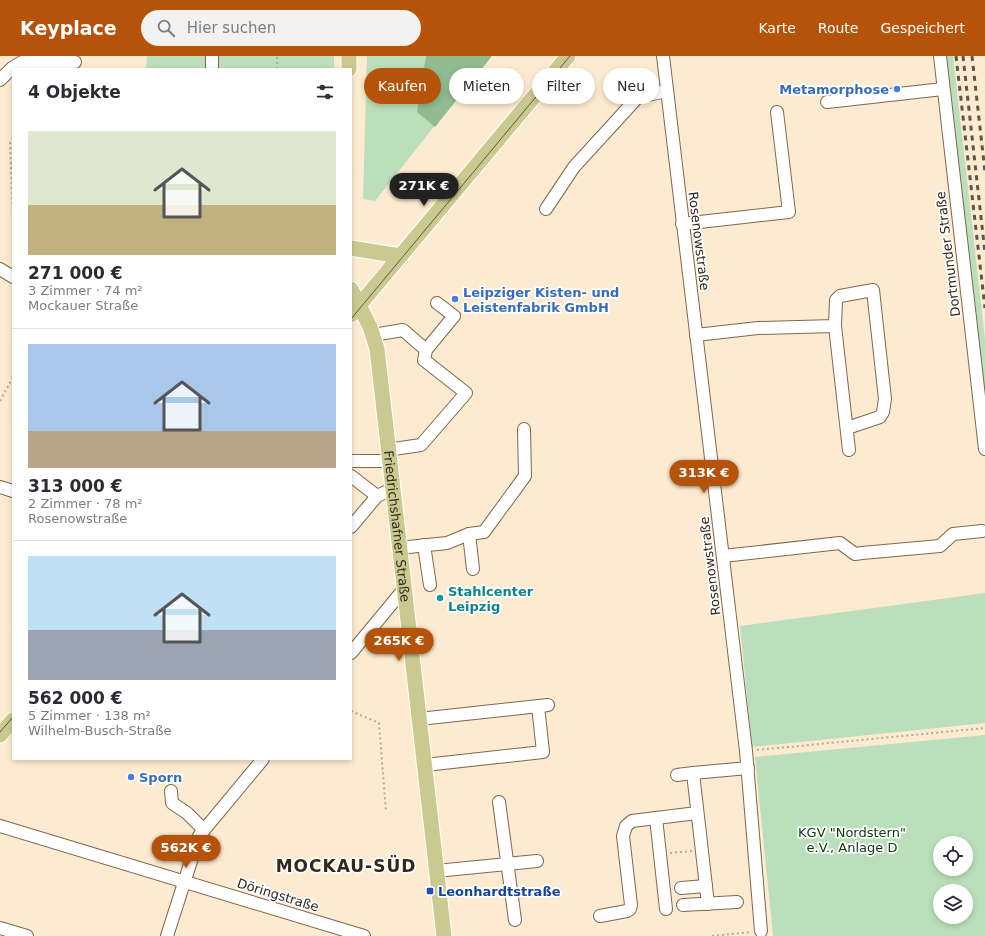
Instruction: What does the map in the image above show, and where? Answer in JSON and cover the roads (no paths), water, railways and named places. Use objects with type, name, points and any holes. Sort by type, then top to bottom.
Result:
[{"type":"main road","points":[[349,56],[349,68]]},
{"type":"main road","points":[[355,310],[568,56]]},
{"type":"main road","points":[[352,248],[400,256]]},
{"type":"main road","name":"Friedrichshafner Straße","points":[[352,294],[355,310],[370,327],[377,349],[388,456],[444,936]]},
{"type":"main road","points":[[0,735],[12,722]]},
{"type":"street","points":[[212,56],[212,68]]},
{"type":"street","name":"Rosenowstraße","points":[[663,56],[748,768],[761,931]]},
{"type":"street","name":"Dortmunder Straße","points":[[940,56],[985,449]]},
{"type":"street","points":[[0,80],[12,68],[22,62],[75,62]]},
{"type":"street","points":[[827,102],[944,89]]},
{"type":"street","points":[[546,209],[574,167],[638,97],[667,90]]},
{"type":"street","points":[[682,224],[789,212],[778,112]]},
{"type":"street","points":[[1,271],[12,276]]},
{"type":"street","points":[[847,428],[880,417],[883,412],[885,399],[873,290],[840,296],[836,300],[835,326],[849,450]]},
{"type":"street","points":[[352,461],[388,456],[421,445],[466,393],[424,360],[426,350],[454,316],[437,303]]},
{"type":"street","points":[[696,335],[758,328],[835,326]]},
{"type":"street","points":[[373,335],[402,330],[426,350]]},
{"type":"street","points":[[399,548],[447,543],[470,534],[484,532],[525,476],[524,429]]},
{"type":"street","points":[[352,477],[377,496]]},
{"type":"street","points":[[0,487],[12,491]]},
{"type":"street","points":[[352,526],[377,496],[392,489]]},
{"type":"street","points":[[723,556],[840,543],[855,554],[940,546],[953,534],[982,531]]},
{"type":"street","points":[[470,534],[473,569]]},
{"type":"street","points":[[424,545],[430,586]]},
{"type":"street","points":[[352,652],[404,589]]},
{"type":"street","points":[[419,718],[543,705],[543,752],[425,765]]},
{"type":"street","points":[[168,936],[199,836],[262,760]]},
{"type":"street","points":[[677,775],[748,768]]},
{"type":"street","points":[[693,774],[708,904]]},
{"type":"street","points":[[171,790],[172,803],[187,813],[204,830]]},
{"type":"street","points":[[499,802],[515,920]]},
{"type":"street","points":[[600,916],[627,911],[630,909],[623,836],[624,829],[628,824],[632,821],[697,813]]},
{"type":"street","points":[[656,818],[666,909]]},
{"type":"street","name":"Döringstraße","points":[[0,826],[364,936]]},
{"type":"street","points":[[436,871],[537,861]]},
{"type":"street","points":[[681,888],[706,886]]},
{"type":"street","points":[[683,905],[737,902]]},
{"type":"street","points":[[0,928],[27,936]]},
{"type":"tram line","points":[[352,318],[570,56]]},
{"type":"tram line","points":[[0,732],[12,718]]},
{"type":"railway","points":[[956,56],[985,308]]},
{"type":"railway","points":[[963,56],[985,253]]},
{"type":"railway","points":[[972,56],[985,172]]},
{"type":"place","name":"Metamorphose","points":[[897,89]]},
{"type":"place","name":"Leipziger Kisten- und Leistenfabrik GmbH","points":[[455,299]]},
{"type":"place","name":"Stahlcenter Leipzig","points":[[440,598]]},
{"type":"place","name":"Sporn","points":[[131,777]]},
{"type":"place","name":"Leonhardtstraße","points":[[430,891]]},
{"type":"district","name":"MOCKAU-SÜD","points":[[346,866]]},
{"type":"park label","name":"KGV \"Nordstern\" e.V., Anlage D","points":[[852,840]]}]
